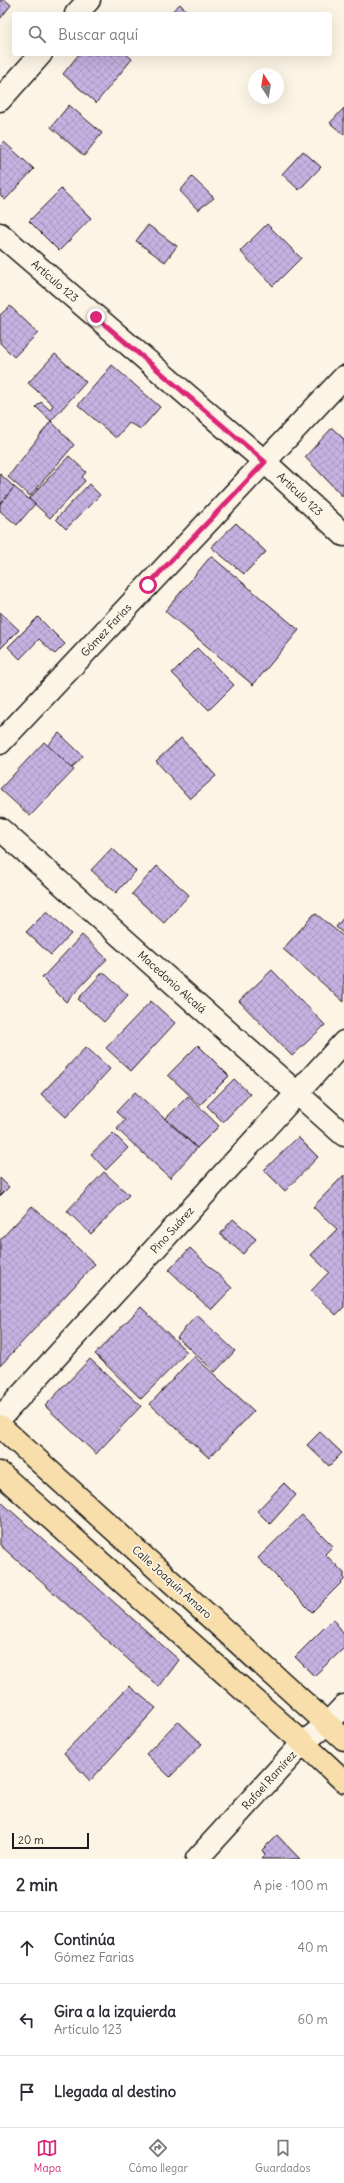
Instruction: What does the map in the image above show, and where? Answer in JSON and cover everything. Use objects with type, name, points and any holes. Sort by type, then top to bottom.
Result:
[{"type":"main road","name":"Calle Joaquín Amaro","points":[[0,1426],[344,1739]]},
{"type":"main road","points":[[0,1473],[303,1743],[344,1782]]},
{"type":"street","points":[[78,12],[89,0]]},
{"type":"street","points":[[0,100],[39,56]]},
{"type":"street","name":"Artículo 123","points":[[0,234],[265,462],[344,535]]},
{"type":"street","name":"Gómez Farias","points":[[0,743],[344,377]]},
{"type":"street","name":"Macedonio Alcalá","points":[[0,829],[344,1135]]},
{"type":"street","name":"Pino Suárez","points":[[0,1418],[344,1042]]},
{"type":"street","name":"Rafael Ramírez","points":[[197,1859],[303,1743],[328,1723],[344,1706]]},
{"type":"building","points":[[0,0],[5,0],[11,5],[0,19]]},
{"type":"building","points":[[180,4],[187,12],[171,12]]},
{"type":"building","points":[[77,56],[128,56],[132,59],[96,103],[63,74]]},
{"type":"building","points":[[69,105],[102,133],[84,156],[51,127]]},
{"type":"building","points":[[344,108],[344,135],[330,123]]},
{"type":"building","points":[[4,142],[34,169],[5,200],[0,195],[0,146]]},
{"type":"building","points":[[303,151],[321,167],[299,190],[282,174]]},
{"type":"building","points":[[192,177],[214,198],[198,210],[180,191]]},
{"type":"building","points":[[61,189],[91,218],[59,251],[29,221]]},
{"type":"building","points":[[267,224],[301,258],[273,286],[240,251]]},
{"type":"building","points":[[148,225],[177,246],[165,262],[136,241]]},
{"type":"building","points":[[10,306],[38,333],[14,357],[0,343],[0,315]]},
{"type":"building","points":[[55,354],[86,382],[51,421],[36,407],[41,402],[50,410],[53,405],[28,383]]},
{"type":"building","points":[[112,365],[160,407],[141,429],[129,423],[116,438],[78,405]]},
{"type":"building","points":[[51,421],[74,445],[30,496],[8,477]]},
{"type":"building","points":[[332,428],[344,439],[343,497],[305,457]]},
{"type":"building","points":[[69,456],[86,472],[82,477],[85,481],[50,518],[29,499]]},
{"type":"building","points":[[0,474],[14,487],[0,504]]},
{"type":"building","points":[[89,484],[100,495],[66,529],[56,519]]},
{"type":"building","points":[[14,487],[35,504],[17,525],[0,511],[0,504]]},
{"type":"building","points":[[236,523],[266,552],[244,574],[211,547]]},
{"type":"building","points":[[211,556],[299,630],[253,685],[165,611]]},
{"type":"building","points":[[0,612],[19,630],[0,649]]},
{"type":"building","points":[[38,617],[65,644],[55,654],[39,639],[20,659],[8,647]]},
{"type":"building","points":[[197,648],[234,685],[209,710],[172,673]]},
{"type":"building","points":[[59,733],[83,756],[71,769],[47,746]]},
{"type":"building","points":[[181,738],[216,776],[190,799],[156,761]]},
{"type":"building","points":[[44,742],[74,770],[30,816],[0,789]]},
{"type":"building","points":[[112,848],[136,871],[116,893],[91,870]]},
{"type":"building","points":[[157,866],[189,895],[164,923],[132,894]]},
{"type":"building","points":[[47,911],[71,934],[51,955],[26,932]]},
{"type":"building","points":[[315,913],[344,937],[344,1002],[283,949]]},
{"type":"building","points":[[344,917],[344,934],[336,927]]},
{"type":"building","points":[[82,935],[107,959],[66,1002],[42,978]]},
{"type":"building","points":[[272,970],[325,1025],[292,1056],[239,1001]]},
{"type":"building","points":[[103,972],[128,995],[104,1022],[78,999]]},
{"type":"building","points":[[151,1001],[175,1023],[131,1071],[106,1048]]},
{"type":"building","points":[[198,1045],[229,1076],[200,1105],[168,1075]]},
{"type":"building","points":[[86,1047],[110,1069],[66,1117],[41,1094]]},
{"type":"building","points":[[234,1079],[250,1094],[223,1122],[207,1106]]},
{"type":"building","points":[[135,1092],[197,1148],[170,1178],[117,1129],[125,1120],[116,1112]]},
{"type":"building","points":[[188,1096],[219,1126],[197,1148],[166,1118]]},
{"type":"building","points":[[113,1133],[128,1148],[106,1170],[91,1154]]},
{"type":"building","points":[[298,1137],[318,1157],[285,1191],[264,1170]]},
{"type":"building","points":[[104,1172],[129,1195],[91,1234],[67,1211]]},
{"type":"building","points":[[344,1175],[344,1307],[336,1315],[311,1291],[329,1272],[311,1255],[337,1229],[313,1207]]},
{"type":"building","points":[[0,1178],[9,1187],[0,1196]]},
{"type":"building","points":[[32,1206],[95,1264],[0,1366],[0,1240]]},
{"type":"building","points":[[233,1219],[256,1239],[243,1254],[220,1234]]},
{"type":"building","points":[[190,1248],[232,1288],[211,1310],[169,1270]]},
{"type":"building","points":[[141,1307],[187,1352],[141,1399],[95,1354]]},
{"type":"building","points":[[197,1315],[235,1351],[215,1372],[177,1337]]},
{"type":"building","points":[[194,1356],[254,1411],[209,1458],[150,1404]]},
{"type":"building","points":[[90,1359],[141,1406],[96,1454],[45,1406]]},
{"type":"building","points":[[320,1432],[342,1453],[329,1466],[307,1445]]},
{"type":"building","points":[[284,1483],[296,1495],[270,1524],[257,1511]]},
{"type":"building","points":[[0,1501],[179,1660],[159,1687],[0,1545]]},
{"type":"building","points":[[302,1515],[333,1546],[325,1554],[344,1573],[344,1580],[312,1612],[258,1558]]},
{"type":"building","points":[[333,1619],[344,1635],[344,1648],[314,1676],[295,1657]]},
{"type":"building","points":[[129,1686],[156,1708],[90,1781],[64,1753]]},
{"type":"building","points":[[178,1721],[202,1744],[170,1777],[146,1754]]},
{"type":"building","points":[[277,1835],[300,1859],[261,1859],[265,1855],[262,1850]]},
{"type":"route","points":[[96,317],[265,462],[148,585]]}]
